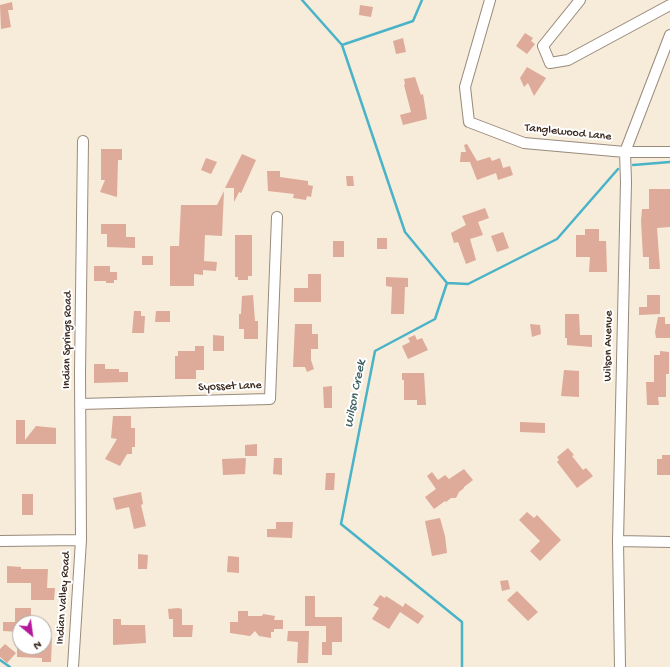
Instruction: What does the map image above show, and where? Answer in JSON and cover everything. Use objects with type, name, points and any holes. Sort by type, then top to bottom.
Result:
[{"type":"street","name":"Tanglewood Lane","points":[[490,0],[465,86],[469,122],[524,142],[625,152]]},
{"type":"street","points":[[580,0],[543,46],[550,63],[568,60],[670,5]]},
{"type":"street","name":"Wilson Avenue","points":[[620,667],[618,541],[626,182],[625,152],[670,35]]},
{"type":"street","name":"Indian Springs Road","points":[[81,540],[80,404],[83,140]]},
{"type":"street","points":[[625,152],[670,152]]},
{"type":"street","name":"Syosset Lane","points":[[80,404],[270,399],[277,217]]},
{"type":"street","name":"Indian Valley Road","points":[[0,541],[81,540],[73,667]]},
{"type":"street","points":[[618,541],[670,542]]},
{"type":"building","points":[[12,2],[13,10],[8,10],[11,27],[1,29],[0,5]]},
{"type":"building","points":[[360,5],[373,7],[371,17],[359,15]]},
{"type":"building","points":[[525,33],[533,38],[531,41],[535,44],[527,54],[516,46]]},
{"type":"building","points":[[403,38],[406,52],[396,54],[393,41]]},
{"type":"building","points":[[527,67],[546,78],[534,96],[528,83],[524,87],[520,78]]},
{"type":"building","points":[[415,77],[421,95],[423,94],[427,119],[403,125],[400,115],[411,112],[404,85],[404,79]]},
{"type":"building","points":[[467,144],[477,161],[490,157],[492,161],[500,158],[503,168],[510,166],[513,175],[498,180],[496,173],[477,180],[470,162],[460,162],[461,152],[466,152],[464,145]]},
{"type":"building","points":[[101,149],[122,149],[122,160],[118,160],[117,197],[100,192],[105,180],[101,180]]},
{"type":"building","points":[[242,154],[256,160],[241,193],[239,192],[234,202],[234,188],[225,188]]},
{"type":"building","points":[[206,158],[217,162],[211,174],[201,170]]},
{"type":"building","points":[[267,171],[280,171],[280,177],[308,181],[308,185],[313,186],[311,197],[307,196],[306,200],[293,198],[294,194],[268,191]]},
{"type":"building","points":[[346,176],[353,176],[354,186],[347,186]]},
{"type":"building","points":[[649,189],[670,189],[670,227],[657,228],[660,269],[649,269],[649,257],[643,257],[641,221],[642,209],[649,209]]},
{"type":"building","points":[[224,191],[222,236],[205,235],[204,261],[217,262],[216,271],[203,270],[203,275],[194,274],[194,286],[170,286],[170,246],[179,246],[181,205],[217,205]]},
{"type":"building","points":[[485,208],[489,218],[478,222],[483,235],[470,239],[476,260],[466,264],[458,242],[454,243],[451,233],[466,225],[462,216]]},
{"type":"building","points":[[101,224],[126,224],[126,237],[135,237],[135,248],[107,247],[107,234],[101,234]]},
{"type":"building","points":[[585,229],[599,229],[599,241],[606,241],[607,272],[589,272],[590,257],[576,257],[576,235],[585,235]]},
{"type":"building","points":[[503,232],[509,248],[497,252],[491,236]]},
{"type":"building","points":[[235,235],[252,235],[252,276],[248,276],[248,280],[238,280],[238,277],[235,277]]},
{"type":"building","points":[[377,238],[387,238],[387,249],[377,249]]},
{"type":"building","points":[[333,241],[344,241],[344,257],[333,257]]},
{"type":"building","points":[[142,256],[153,256],[153,265],[142,265]]},
{"type":"building","points":[[94,266],[110,266],[110,272],[117,272],[117,280],[114,280],[114,283],[94,281]]},
{"type":"building","points":[[308,274],[321,274],[321,302],[294,302],[294,288],[308,288]]},
{"type":"building","points":[[386,277],[408,278],[408,287],[405,287],[404,314],[391,314],[392,287],[386,286]]},
{"type":"building","points":[[253,295],[255,321],[258,321],[258,339],[244,339],[244,329],[239,329],[239,314],[241,314],[242,296]]},
{"type":"building","points":[[647,295],[660,295],[660,314],[639,315],[639,307],[647,307]]},
{"type":"building","points":[[134,311],[141,311],[141,316],[145,316],[144,333],[132,333]]},
{"type":"building","points":[[156,311],[170,311],[170,322],[155,322]]},
{"type":"building","points":[[565,314],[579,314],[580,335],[592,335],[592,347],[567,345],[567,338],[565,338]]},
{"type":"building","points":[[658,317],[665,317],[665,324],[670,324],[670,338],[656,338],[655,332]]},
{"type":"building","points":[[295,324],[312,324],[312,334],[318,334],[318,349],[311,349],[311,360],[314,369],[307,372],[305,367],[293,367]]},
{"type":"building","points":[[530,324],[540,325],[541,334],[532,337]]},
{"type":"building","points":[[213,335],[224,336],[224,351],[213,351]]},
{"type":"building","points":[[415,335],[417,340],[422,338],[428,350],[408,359],[402,346],[410,342],[408,338]]},
{"type":"building","points":[[195,346],[204,346],[204,370],[196,370],[196,379],[175,379],[175,356],[178,356],[178,351],[195,351]]},
{"type":"building","points":[[660,351],[669,352],[669,374],[666,374],[666,397],[658,397],[659,405],[647,405],[646,382],[654,382],[654,355],[660,355]]},
{"type":"building","points":[[94,364],[105,364],[105,369],[119,369],[119,372],[128,372],[128,382],[94,383]]},
{"type":"building","points":[[564,370],[579,371],[579,397],[561,396]]},
{"type":"building","points":[[402,373],[424,373],[426,405],[417,405],[417,400],[404,400],[404,380],[402,380]]},
{"type":"building","points":[[332,386],[332,408],[324,408],[323,387]]},
{"type":"building","points":[[113,416],[131,416],[131,428],[135,428],[135,447],[132,447],[132,454],[127,454],[120,466],[105,459],[117,439],[111,438]]},
{"type":"building","points":[[16,420],[25,420],[25,440],[36,426],[56,428],[56,444],[16,444]]},
{"type":"building","points":[[520,422],[545,423],[545,433],[520,432]]},
{"type":"building","points":[[257,444],[257,456],[245,456],[245,445]]},
{"type":"building","points":[[568,448],[574,455],[572,456],[583,470],[586,468],[593,476],[577,488],[557,462],[559,460],[557,457]]},
{"type":"building","points":[[662,455],[670,455],[670,475],[657,475],[657,459],[662,459]]},
{"type":"building","points":[[246,458],[245,474],[223,475],[222,459]]},
{"type":"building","points":[[274,458],[282,458],[282,475],[273,474]]},
{"type":"building","points":[[464,469],[473,480],[459,492],[456,498],[451,498],[446,502],[445,501],[434,509],[425,497],[436,489],[427,476],[432,472],[438,480],[445,475],[449,479]]},
{"type":"building","points":[[326,473],[335,473],[334,490],[325,490]]},
{"type":"building","points":[[141,492],[143,504],[141,505],[146,526],[134,529],[129,507],[116,510],[113,498]]},
{"type":"building","points":[[22,494],[33,494],[33,515],[22,515]]},
{"type":"building","points":[[527,512],[534,518],[537,515],[561,540],[540,561],[530,551],[540,541],[519,520]]},
{"type":"building","points":[[440,518],[445,536],[447,553],[432,556],[425,521]]},
{"type":"building","points":[[276,522],[293,522],[292,538],[267,537],[267,529],[276,529]]},
{"type":"building","points":[[138,554],[148,555],[147,569],[138,569]]},
{"type":"building","points":[[228,556],[239,557],[239,573],[227,572]]},
{"type":"building","points":[[7,566],[21,567],[21,569],[48,569],[47,588],[55,588],[54,600],[31,600],[31,583],[7,583]]},
{"type":"building","points":[[508,580],[510,589],[502,591],[500,581]]},
{"type":"building","points":[[517,591],[538,612],[528,621],[507,600]]},
{"type":"building","points":[[380,595],[385,598],[386,596],[403,607],[405,603],[424,616],[418,624],[400,612],[389,629],[372,619],[379,608],[373,605]]},
{"type":"building","points":[[305,596],[315,596],[315,617],[342,617],[342,642],[326,642],[326,626],[305,626]]},
{"type":"building","points":[[15,608],[31,608],[31,615],[15,615]]},
{"type":"building","points":[[168,609],[182,609],[182,625],[193,625],[192,637],[173,637],[173,619],[169,619]]},
{"type":"building","points":[[238,611],[248,611],[248,616],[262,616],[263,614],[275,616],[274,620],[283,620],[283,629],[274,629],[274,632],[271,632],[271,638],[259,636],[255,631],[250,636],[230,633],[230,622],[238,622]]},
{"type":"building","points":[[113,619],[121,619],[121,625],[145,625],[146,643],[113,645]]},
{"type":"building","points":[[3,622],[12,622],[12,632],[3,631]]},
{"type":"building","points":[[288,631],[309,631],[308,663],[297,663],[298,642],[287,641]]},
{"type":"building","points":[[322,642],[332,642],[332,655],[322,655]]},
{"type":"building","points":[[5,644],[12,650],[12,655],[14,655],[7,663],[0,657],[0,649]]},
{"type":"building","points":[[17,655],[51,655],[51,662],[42,662],[42,658],[17,657]]},
{"type":"waterway","name":"Wilson Creek","points":[[302,0],[342,45],[405,232],[447,283],[435,319],[375,351],[341,524],[462,622],[462,667]]},
{"type":"waterway","points":[[342,45],[413,21],[422,0]]},
{"type":"waterway","points":[[633,165],[670,162]]},
{"type":"waterway","points":[[447,283],[468,284],[557,239],[618,169]]},
{"type":"waterway","points":[[0,660],[10,667]]}]
